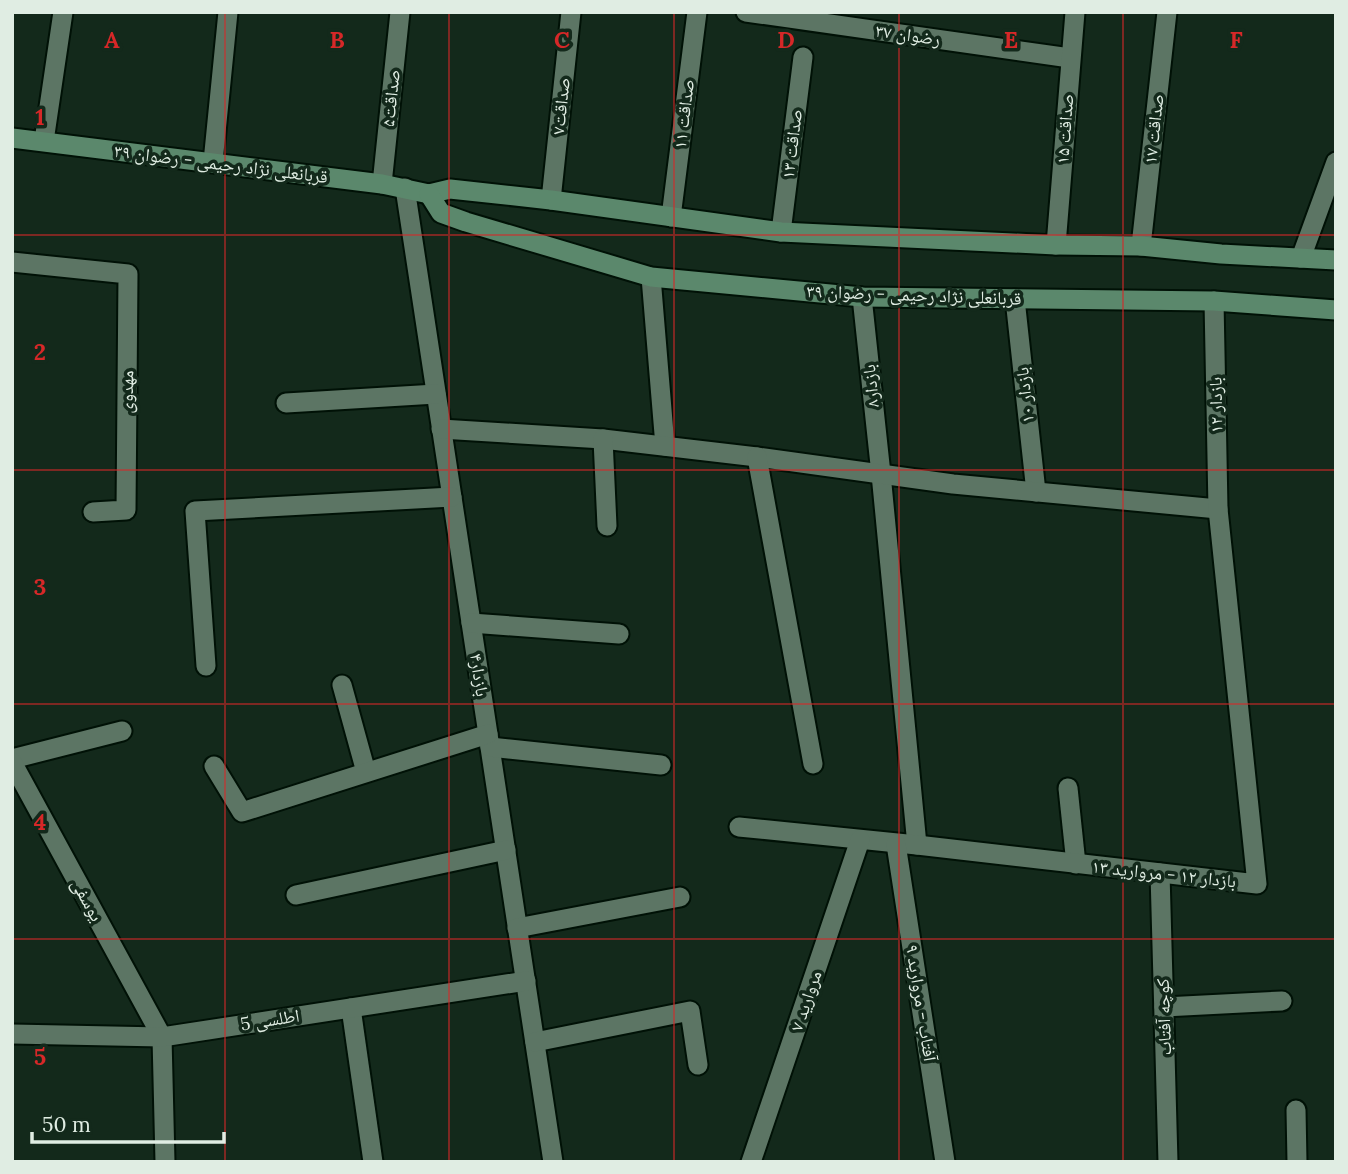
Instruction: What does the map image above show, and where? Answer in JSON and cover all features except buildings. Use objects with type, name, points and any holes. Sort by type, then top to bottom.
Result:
[{"type":"main road","name":"قربانعلی نژاد رحیمی - رضوان ۳۹","points":[[12,138],[382,184],[429,194],[450,189],[551,200],[781,232],[1056,245],[1141,246],[1221,254],[1336,260]]},
{"type":"main road","name":"قربانعلی نژاد رحیمی - رضوان ۳۹","points":[[429,194],[441,213],[651,277],[862,297],[1214,302],[1336,310]]},
{"type":"street","points":[[44,141],[63,12]]},
{"type":"street","points":[[213,162],[228,12]]},
{"type":"street","name":"صداقت۵","points":[[382,184],[400,12]]},
{"type":"street","name":"صداقت۷","points":[[551,200],[571,12]]},
{"type":"street","name":"صداقت ۱۱","points":[[671,216],[697,12]]},
{"type":"street","name":"رضوان ۳۷","points":[[746,12],[1070,58]]},
{"type":"street","name":"صداقت ۱۵","points":[[1056,245],[1075,12]]},
{"type":"street","name":"صداقت ۱۷","points":[[1141,246],[1167,12]]},
{"type":"street","name":"صداقت ۱۳","points":[[781,232],[803,57]]},
{"type":"street","points":[[1301,258],[1336,162]]},
{"type":"street","name":"بازدار۴","points":[[405,188],[553,1162]]},
{"type":"street","name":"مهدوی","points":[[12,262],[128,274],[126,510],[93,512]]},
{"type":"street","points":[[651,277],[665,446]]},
{"type":"street","name":"بازدار۸","points":[[862,297],[917,845]]},
{"type":"street","name":"بازدار ۱۰","points":[[1015,299],[1036,492]]},
{"type":"street","name":"بازدار ۱۲","points":[[1214,302],[1217,509]]},
{"type":"street","points":[[286,404],[436,394]]},
{"type":"street","points":[[442,429],[603,439],[953,484],[1217,509]]},
{"type":"street","points":[[603,439],[607,526]]},
{"type":"street","points":[[757,457],[813,764]]},
{"type":"street","points":[[206,666],[195,511],[452,497]]},
{"type":"street","name":"بازدار ۱۲ - مروارید ۱۳","points":[[739,827],[1257,884],[1217,509]]},
{"type":"street","points":[[471,624],[619,634]]},
{"type":"street","points":[[342,685],[366,772]]},
{"type":"street","points":[[12,761],[122,731]]},
{"type":"street","points":[[214,766],[242,812],[366,772],[489,740],[661,765]]},
{"type":"street","name":"یوسفی","points":[[12,761],[162,1037]]},
{"type":"street","points":[[1068,788],[1076,864]]},
{"type":"street","name":"مروارید ۷","points":[[751,1162],[860,840]]},
{"type":"street","name":"آفتاب - مروارید ۹","points":[[896,844],[945,1162]]},
{"type":"street","points":[[296,895],[506,850]]},
{"type":"street","name":"کوچه آفتاب","points":[[1160,873],[1168,1162]]},
{"type":"street","points":[[517,928],[680,897]]},
{"type":"street","name":"اطلسی 5","points":[[12,1034],[162,1037],[526,981]]},
{"type":"street","points":[[1164,1007],[1282,1001]]},
{"type":"street","points":[[351,1008],[373,1162]]},
{"type":"street","points":[[535,1042],[690,1011],[698,1065]]},
{"type":"street","points":[[162,1037],[165,1162]]},
{"type":"street","points":[[1296,1110],[1297,1162]]}]
